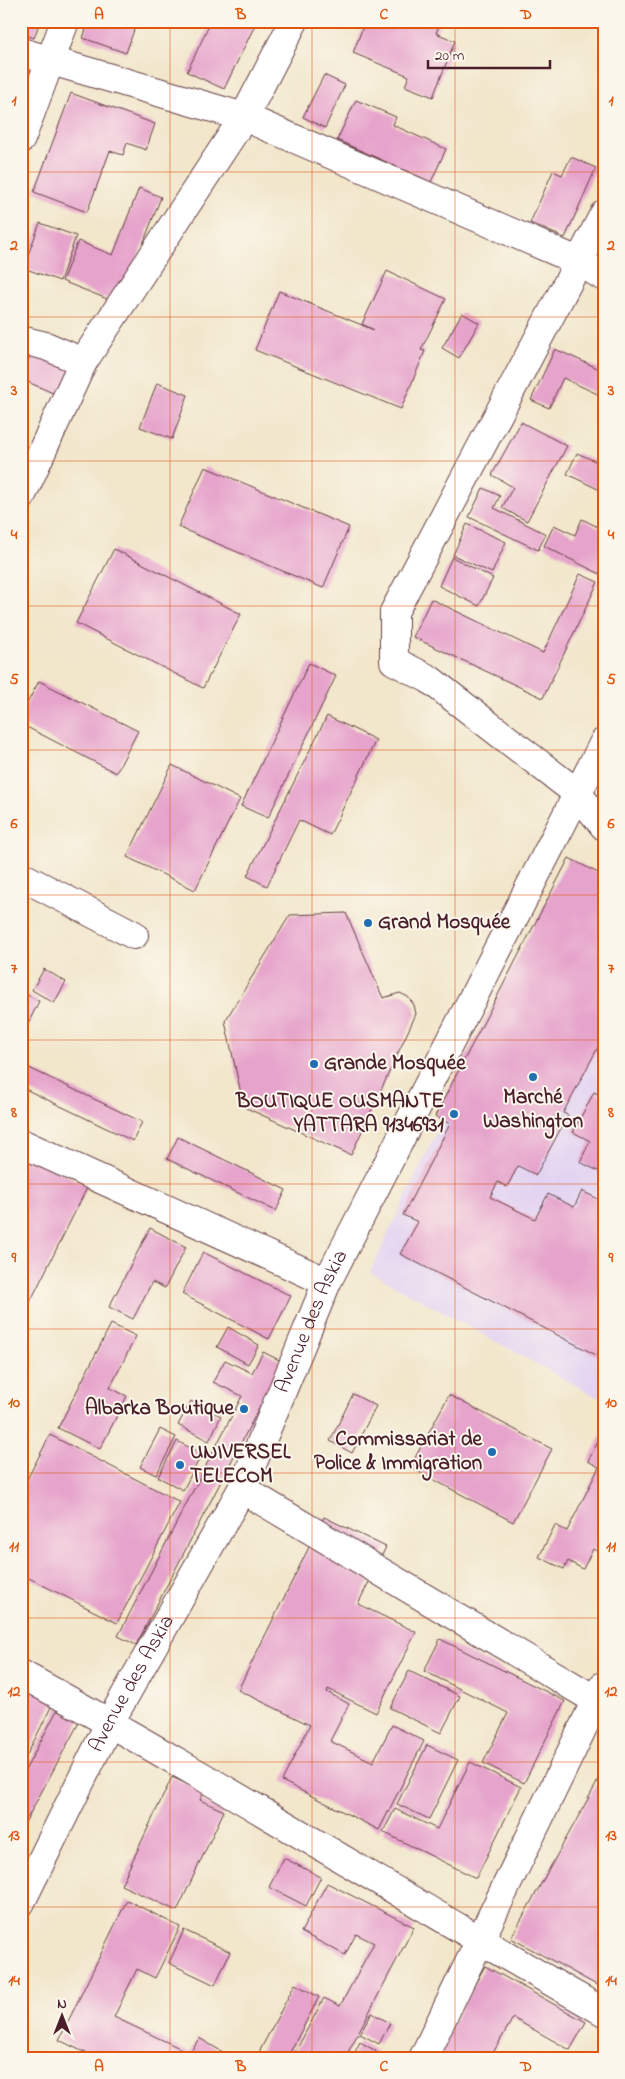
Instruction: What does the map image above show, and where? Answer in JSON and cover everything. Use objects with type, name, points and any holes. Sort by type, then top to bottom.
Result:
[{"type":"street","points":[[21,139],[65,21]]},
{"type":"street","points":[[21,497],[83,362],[244,117],[294,21]]},
{"type":"street","points":[[21,52],[244,117],[578,261],[604,277]]},
{"type":"street","points":[[604,214],[394,612],[394,661],[429,679],[577,793],[604,826]]},
{"type":"street","points":[[21,340],[46,346],[83,362]]},
{"type":"street","name":"Avenue des Askia","points":[[21,1902],[110,1722],[242,1489],[327,1282],[604,742]]},
{"type":"street","points":[[21,876],[134,935]]},
{"type":"street","points":[[21,1143],[327,1282]]},
{"type":"street","points":[[242,1489],[601,1697],[423,2058]]},
{"type":"street","points":[[21,1674],[110,1722],[481,1942],[604,2012]]},
{"type":"shaded area","name":"Marché Washington","points":[[568,865],[604,883],[604,1401],[370,1272],[561,871]]},
{"type":"building","points":[[21,21],[40,21],[34,38],[21,33]]},
{"type":"building","points":[[89,21],[137,21],[126,53],[83,38]]},
{"type":"building","points":[[211,21],[257,21],[224,89],[187,72]]},
{"type":"building","points":[[379,21],[441,21],[436,33],[455,41],[433,97],[405,86],[409,76],[353,53],[364,24],[376,29]]},
{"type":"building","points":[[324,75],[345,85],[325,128],[303,117]]},
{"type":"building","points":[[71,93],[155,124],[146,150],[127,143],[123,155],[110,151],[87,212],[34,192]]},
{"type":"building","points":[[356,100],[396,117],[393,125],[446,149],[431,182],[337,140]]},
{"type":"building","points":[[571,157],[596,168],[565,238],[530,223],[553,171],[562,175]]},
{"type":"building","points":[[139,188],[161,197],[120,304],[62,281],[78,241],[113,255]]},
{"type":"building","points":[[40,223],[76,236],[60,281],[23,268]]},
{"type":"building","points":[[387,271],[446,299],[421,350],[425,351],[401,409],[255,350],[279,291],[374,330],[362,324]]},
{"type":"building","points":[[462,313],[479,323],[459,358],[442,348]]},
{"type":"building","points":[[34,345],[76,364],[62,397],[21,379]]},
{"type":"building","points":[[555,349],[604,371],[604,397],[563,378],[549,408],[531,400]]},
{"type":"building","points":[[157,383],[188,395],[172,439],[140,427]]},
{"type":"building","points":[[521,422],[567,446],[527,521],[502,508],[513,487],[492,475]]},
{"type":"building","points":[[577,453],[604,465],[604,492],[567,474]]},
{"type":"building","points":[[205,467],[349,527],[323,588],[178,527]]},
{"type":"building","points":[[483,488],[500,496],[494,508],[546,534],[538,550],[469,517]]},
{"type":"building","points":[[582,519],[604,530],[604,576],[544,546],[554,525],[575,535]]},
{"type":"building","points":[[467,524],[506,542],[492,573],[453,555]]},
{"type":"building","points":[[114,549],[241,614],[203,688],[76,623]]},
{"type":"building","points":[[452,557],[493,578],[479,606],[439,586]]},
{"type":"building","points":[[580,574],[598,582],[543,698],[413,637],[431,599],[543,653]]},
{"type":"building","points":[[309,663],[336,676],[268,818],[241,806]]},
{"type":"building","points":[[39,681],[138,731],[116,773],[21,724],[21,715]]},
{"type":"building","points":[[327,716],[376,740],[330,835],[299,820],[267,886],[247,876]]},
{"type":"building","points":[[172,765],[240,799],[195,890],[127,857]]},
{"type":"building","name":"Marché Washington","points":[[569,858],[604,876],[604,1036],[563,1113],[568,1115],[536,1175],[518,1166],[507,1187],[498,1182],[490,1197],[535,1219],[548,1194],[574,1207],[582,1191],[604,1202],[604,1359],[400,1254],[418,1222],[403,1215],[450,1124],[435,1116]]},
{"type":"building","name":"Grande Mosquée","points":[[346,913],[383,998],[400,993],[408,997],[414,1005],[416,1014],[351,1155],[244,1107],[225,1021],[290,915]]},
{"type":"building","points":[[44,969],[66,982],[54,1003],[32,990]]},
{"type":"building","points":[[21,992],[39,1001],[25,1030],[21,1028]]},
{"type":"building","points":[[21,1064],[142,1122],[133,1141],[21,1087]]},
{"type":"building","points":[[594,1092],[604,1097],[604,1174],[580,1162],[590,1141],[573,1132]]},
{"type":"building","points":[[178,1137],[286,1190],[276,1211],[167,1159]]},
{"type":"building","points":[[21,1153],[88,1186],[21,1320]]},
{"type":"building","points":[[150,1228],[186,1247],[165,1288],[152,1282],[133,1319],[109,1307]]},
{"type":"building","points":[[203,1252],[291,1296],[269,1339],[182,1294]]},
{"type":"building","points":[[111,1324],[136,1336],[110,1388],[127,1396],[100,1449],[58,1428]]},
{"type":"building","points":[[228,1327],[259,1345],[248,1364],[217,1347]]},
{"type":"building","points":[[263,1352],[283,1362],[136,1645],[118,1636],[242,1396],[213,1382],[225,1360],[252,1373]]},
{"type":"building","points":[[353,1394],[376,1406],[352,1453],[330,1441]]},
{"type":"building","points":[[449,1395],[552,1449],[513,1522],[410,1467]]},
{"type":"building","points":[[191,1401],[221,1416],[209,1441],[178,1425]]},
{"type":"building","points":[[160,1429],[176,1437],[156,1475],[140,1467]]},
{"type":"building","points":[[604,1430],[604,1547],[601,1553],[593,1549],[583,1569],[568,1561],[564,1569],[539,1557],[555,1525],[567,1531],[599,1467],[588,1461]]},
{"type":"building","points":[[50,1435],[180,1502],[117,1623],[21,1574],[21,1491]]},
{"type":"building","name":"UNIVERSEL TELECOM","points":[[177,1441],[202,1454],[183,1490],[158,1477]]},
{"type":"building","points":[[324,1517],[386,1547],[358,1604],[416,1632],[376,1713],[328,1689],[327,1692],[349,1704],[330,1741],[373,1762],[392,1725],[424,1741],[379,1830],[282,1781],[310,1725],[238,1690]]},
{"type":"building","points":[[440,1639],[565,1701],[524,1783],[483,1763],[508,1713],[424,1671]]},
{"type":"building","points":[[409,1671],[460,1696],[441,1733],[390,1708]]},
{"type":"building","points":[[21,1680],[56,1697],[21,1767]]},
{"type":"building","points":[[61,1703],[83,1715],[21,1830],[21,1778]]},
{"type":"building","points":[[427,1745],[458,1760],[429,1819],[397,1804]]},
{"type":"building","points":[[470,1762],[521,1787],[476,1878],[383,1832],[395,1809],[437,1829]]},
{"type":"building","points":[[604,1770],[604,1989],[511,1938]]},
{"type":"building","points":[[172,1777],[204,1792],[200,1800],[224,1811],[177,1911],[121,1885]]},
{"type":"building","points":[[284,1858],[321,1877],[306,1906],[269,1887]]},
{"type":"building","points":[[327,1883],[414,1927],[345,2058],[292,2058],[324,1998],[340,2006],[374,1943],[356,1934],[345,1955],[301,1932]]},
{"type":"building","points":[[127,1900],[180,1927],[155,1978],[137,1969],[114,2017],[190,2053],[199,2038],[233,2058],[96,2058],[59,2040]]},
{"type":"building","points":[[184,1930],[230,1952],[215,1985],[169,1963]]},
{"type":"building","points":[[485,1966],[586,2022],[570,2050],[513,2018],[490,2058],[433,2058]]},
{"type":"building","points":[[295,1984],[319,1997],[287,2058],[256,2058]]},
{"type":"building","points":[[372,2013],[390,2023],[379,2044],[360,2034]]},
{"type":"building","points":[[360,2042],[376,2051],[373,2058],[352,2058]]},
{"type":"place","name":"Grand Mosquée","points":[[368,923]]},
{"type":"place","name":"Grande Mosquée","points":[[314,1064]]},
{"type":"place","name":"Marché Washington","points":[[533,1077]]},
{"type":"place","name":"BOUTIQUE OUSMANTE YATTARA 91346931","points":[[454,1114]]},
{"type":"place","name":"Albarka Boutique","points":[[244,1409]]},
{"type":"place","name":"Commissariat de Police & Immigration","points":[[492,1452]]},
{"type":"place","name":"UNIVERSEL TELECOM","points":[[180,1465]]}]
